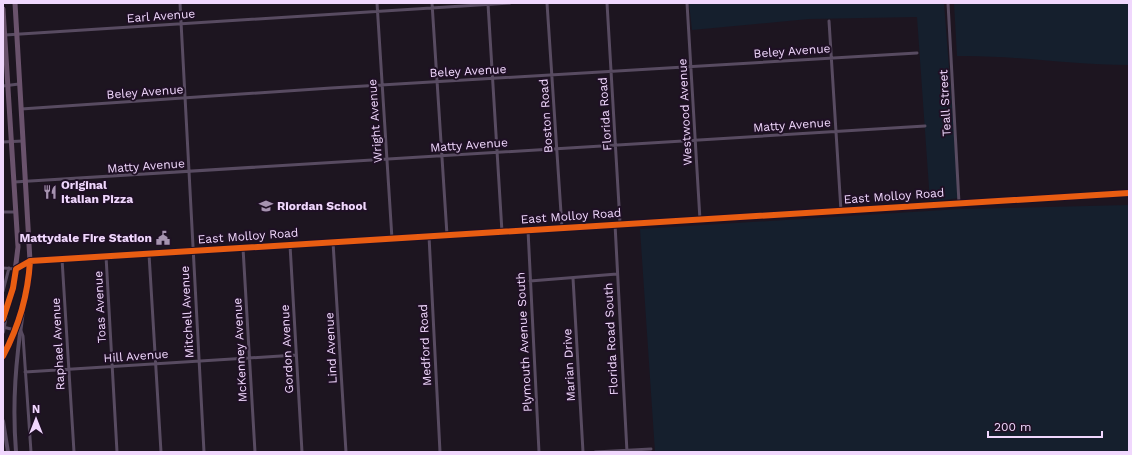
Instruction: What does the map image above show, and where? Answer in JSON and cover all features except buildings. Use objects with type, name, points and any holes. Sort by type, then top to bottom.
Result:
[{"type":"main road","points":[[3,356],[18,330],[29,282],[30,261],[15,3]]},
{"type":"main road","points":[[3,9],[5,35],[5,86],[11,142],[18,246],[16,269],[9,304],[3,319]]},
{"type":"street","name":"Mitchell Avenue","points":[[180,3],[204,452]]},
{"type":"street","name":"Wright Avenue","points":[[377,3],[392,238]]},
{"type":"street","points":[[432,3],[447,235]]},
{"type":"street","name":"Earl Avenue","points":[[5,35],[510,3]]},
{"type":"street","name":"Boston Road","points":[[547,3],[562,228]]},
{"type":"street","name":"Florida Road","points":[[607,3],[620,223]]},
{"type":"street","name":"Westwood Avenue","points":[[687,3],[700,220]]},
{"type":"street","name":"Teall Street","points":[[948,3],[960,203]]},
{"type":"street","points":[[488,4],[502,232]]},
{"type":"street","points":[[829,21],[841,211]]},
{"type":"street","name":"Beley Avenue","points":[[21,109],[493,78],[917,53]]},
{"type":"street","points":[[5,86],[19,84]]},
{"type":"street","name":"Matty Avenue","points":[[14,182],[925,126]]},
{"type":"street","points":[[3,142],[23,141]]},
{"type":"street","name":"East Molloy Road","points":[[16,269],[30,261],[502,232],[620,223],[700,220],[1129,193]]},
{"type":"street","points":[[3,212],[16,212]]},
{"type":"street","name":"Florida Road South","points":[[615,224],[627,451]]},
{"type":"street","name":"Plymouth Avenue South","points":[[528,230],[539,452]]},
{"type":"street","name":"Medford Road","points":[[428,236],[440,452]]},
{"type":"street","name":"Lind Avenue","points":[[334,242],[346,452]]},
{"type":"street","name":"Gordon Avenue","points":[[290,245],[302,452]]},
{"type":"street","name":"McKenney Avenue","points":[[243,248],[255,452]]},
{"type":"street","points":[[149,254],[161,452]]},
{"type":"street","name":"Toas Avenue","points":[[106,256],[117,452]]},
{"type":"street","name":"Raphael Avenue","points":[[62,259],[74,452]]},
{"type":"street","points":[[3,268],[16,269]]},
{"type":"street","points":[[3,291],[9,268]]},
{"type":"street","points":[[530,281],[617,274]]},
{"type":"street","name":"Marian Drive","points":[[573,278],[583,452]]},
{"type":"street","points":[[3,332],[9,304]]},
{"type":"street","points":[[4,327],[18,330],[23,336],[30,452]]},
{"type":"street","points":[[16,452],[14,385],[18,330]]},
{"type":"street","name":"Hill Avenue","points":[[25,372],[296,355]]},
{"type":"street","points":[[3,421],[8,452]]},
{"type":"street","points":[[596,452],[651,449]]},
{"type":"shaded area","points":[[689,3],[944,3],[959,198],[930,202],[917,17],[809,19],[692,30]]},
{"type":"shaded area","points":[[954,3],[1129,3],[1129,65],[1107,65],[1000,57],[957,56]]},
{"type":"shaded area","points":[[1129,205],[1129,452],[655,452],[640,229],[960,209]]},
{"type":"cycle path","points":[[3,319],[13,288],[16,269],[30,261],[1129,193]]},
{"type":"cycle path","points":[[3,356],[14,333],[22,310],[30,261]]},
{"type":"place","name":"Original Italian Pizza","points":[[50,192]]},
{"type":"place","name":"Riordan School","points":[[266,206]]},
{"type":"place","name":"Mattydale Fire Station","points":[[163,238]]}]
